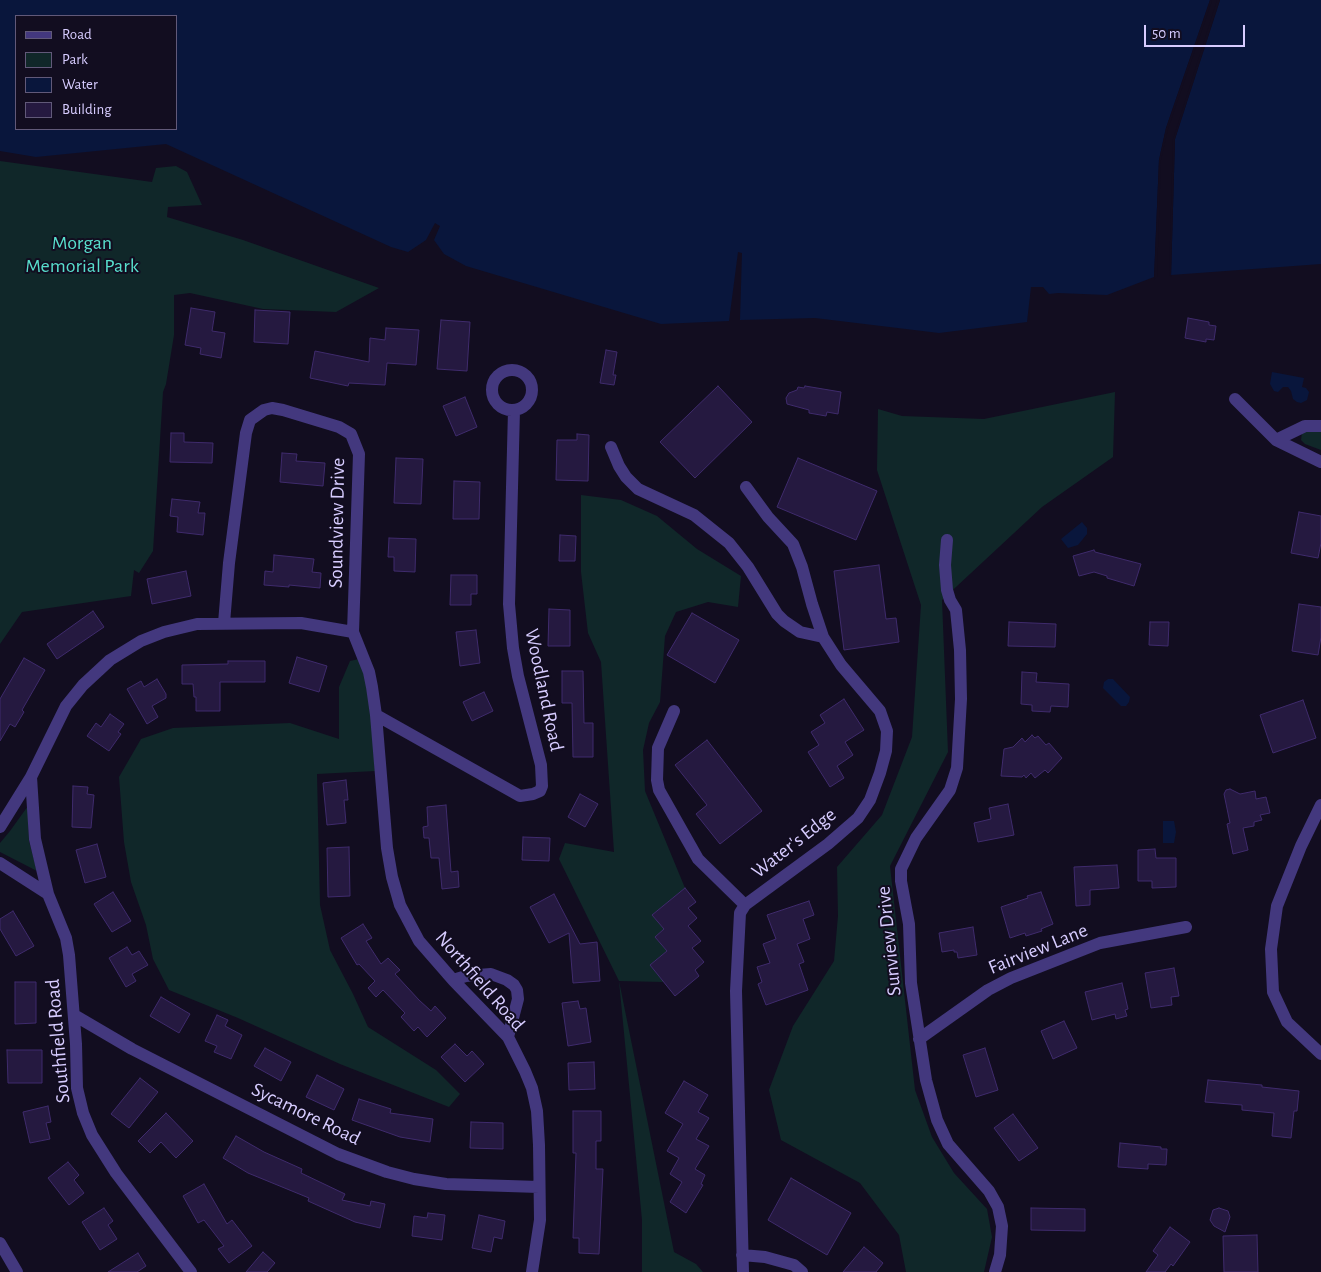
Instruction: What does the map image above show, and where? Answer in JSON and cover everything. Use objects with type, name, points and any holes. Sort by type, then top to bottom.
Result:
[{"type":"street","points":[[1235,399],[1276,440],[1321,462]]},
{"type":"street","name":"Soundview Drive","points":[[224,623],[229,563],[246,433],[250,420],[264,410],[272,408],[339,427],[351,434],[359,454],[352,632],[369,672],[376,715]]},
{"type":"street","name":"Woodland Road","points":[[376,715],[520,796],[540,791],[542,786],[541,765],[518,676],[509,604],[514,410]]},
{"type":"street","points":[[1276,440],[1305,426],[1321,426]]},
{"type":"street","points":[[611,447],[626,477],[638,489],[694,515],[729,543],[753,574],[774,609],[784,621],[800,632],[823,637]]},
{"type":"street","name":"Water's Edge","points":[[742,1272],[736,991],[740,913],[745,904],[828,844],[858,818],[870,800],[880,774],[886,751],[887,731],[880,711],[841,665],[823,637],[802,567],[793,544],[768,517],[746,487]]},
{"type":"street","name":"Sunview Drive","points":[[947,540],[945,565],[947,590],[956,610],[960,650],[961,699],[957,768],[950,790],[916,838],[902,869],[901,881],[909,924],[911,983],[926,1080],[937,1120],[948,1144],[989,1191],[998,1207],[1002,1226],[1000,1255],[995,1272]]},
{"type":"street","points":[[0,827],[31,777],[66,706],[82,685],[110,660],[141,640],[197,624],[301,623],[352,632]]},
{"type":"street","points":[[674,711],[658,748],[657,780],[659,790],[698,859],[745,904]]},
{"type":"street","name":"Northfield Road","points":[[376,715],[387,848],[392,877],[400,905],[419,941],[452,980],[508,1037],[525,1071],[534,1096],[538,1137],[540,1220],[532,1272]]},
{"type":"street","name":"Southfield Road","points":[[31,777],[35,839],[48,894],[63,930],[70,955],[77,1088],[83,1113],[92,1135],[116,1173],[191,1272]]},
{"type":"street","points":[[1321,805],[1301,846],[1277,906],[1271,949],[1273,992],[1287,1022],[1321,1054]]},
{"type":"street","points":[[0,863],[48,894]]},
{"type":"street","name":"Fairview Lane","points":[[919,1039],[988,990],[1010,978],[1100,943],[1186,927]]},
{"type":"street","points":[[452,980],[466,976],[491,974],[514,985],[517,990],[518,999],[508,1037]]},
{"type":"street","name":"Sycamore Road","points":[[74,1015],[132,1048],[338,1154],[414,1180],[446,1184],[539,1187]]},
{"type":"street","points":[[0,1243],[17,1272]]},
{"type":"street","points":[[742,1255],[765,1257],[794,1265],[802,1272]]},
{"type":"green space","name":"Morgan Memorial Park","points":[[0,161],[152,182],[156,168],[176,166],[187,172],[202,205],[168,207],[167,217],[243,240],[379,288],[336,312],[263,309],[190,293],[174,295],[174,335],[163,392],[153,551],[139,573],[134,570],[131,596],[22,612],[0,644]]},
{"type":"green space","points":[[1115,392],[1113,457],[1042,507],[942,600],[948,752],[890,866],[915,1090],[932,1137],[954,1173],[987,1209],[992,1237],[984,1272],[906,1272],[899,1235],[860,1183],[781,1140],[769,1090],[793,1026],[834,961],[838,916],[837,867],[882,815],[912,737],[921,605],[877,470],[878,409],[902,416],[984,419]]},
{"type":"green space","points":[[1321,431],[1321,450],[1305,444],[1301,440],[1302,433]]},
{"type":"green space","points":[[581,495],[621,500],[657,516],[697,549],[741,576],[738,607],[708,602],[676,612],[665,636],[660,702],[649,723],[643,750],[645,791],[685,888],[652,915],[664,929],[655,937],[667,951],[650,965],[664,982],[619,981],[559,859],[565,843],[614,852],[601,662],[588,633],[581,572]]},
{"type":"green space","points":[[359,659],[365,674],[371,711],[375,771],[317,774],[320,905],[330,950],[368,1027],[436,1070],[460,1094],[449,1107],[340,1064],[238,1018],[169,990],[153,959],[146,925],[131,882],[124,842],[119,777],[141,739],[173,728],[290,723],[339,739],[339,687],[350,661]]},
{"type":"green space","points":[[28,806],[29,841],[37,871],[0,852],[0,843]]},
{"type":"green space","points":[[619,981],[674,1252],[696,1264],[703,1272],[642,1272],[642,1220]]},
{"type":"water","points":[[0,0],[1210,0],[1166,128],[1159,160],[1154,277],[1107,295],[1049,294],[1043,287],[1031,287],[1027,322],[939,333],[815,318],[740,320],[742,253],[738,252],[729,321],[661,324],[466,266],[444,254],[434,240],[440,226],[435,223],[426,240],[408,252],[391,247],[166,144],[36,157],[0,151]]},
{"type":"water","points":[[1220,0],[1321,0],[1321,264],[1171,275],[1175,139]]},
{"type":"water","points":[[1272,372],[1304,378],[1302,387],[1306,388],[1309,392],[1307,400],[1301,403],[1297,402],[1293,399],[1288,387],[1283,387],[1278,392],[1274,391],[1270,384]]},
{"type":"water","points":[[1082,522],[1087,528],[1087,534],[1078,545],[1068,548],[1061,539]]},
{"type":"water","points":[[1108,679],[1113,679],[1130,697],[1126,706],[1121,706],[1103,688],[1104,682]]},
{"type":"water","points":[[1163,821],[1174,821],[1176,832],[1174,843],[1163,843]]},
{"type":"pier","points":[[1210,0],[1212,1],[1168,129],[1161,160],[1157,277],[1154,280],[1159,160],[1166,128]]},
{"type":"pier","points":[[1217,0],[1220,0],[1175,139],[1171,277],[1169,274],[1173,139]]},
{"type":"building","points":[[191,308],[215,312],[212,331],[225,333],[221,358],[200,354],[201,348],[185,345]]},
{"type":"building","points":[[255,310],[290,312],[288,344],[254,342]]},
{"type":"building","points":[[1188,318],[1209,322],[1209,325],[1216,326],[1214,340],[1206,339],[1206,342],[1185,338]]},
{"type":"building","points":[[441,320],[470,322],[467,371],[437,369]]},
{"type":"building","points":[[386,328],[419,330],[416,365],[387,363],[385,385],[349,383],[348,386],[310,378],[315,351],[369,362],[370,338],[385,340]]},
{"type":"building","points":[[606,350],[617,352],[613,375],[616,375],[614,385],[600,383]]},
{"type":"building","points":[[718,386],[752,422],[695,478],[660,442]]},
{"type":"building","points":[[805,386],[841,392],[838,414],[827,412],[826,416],[809,413],[809,410],[787,404],[786,398],[789,393],[797,390],[798,387],[804,388]]},
{"type":"building","points":[[465,397],[477,427],[456,436],[443,406]]},
{"type":"building","points":[[171,433],[184,433],[184,442],[213,443],[212,463],[170,462]]},
{"type":"building","points":[[577,434],[589,435],[588,481],[556,480],[557,440],[577,440]]},
{"type":"building","points":[[282,453],[297,454],[296,461],[325,463],[323,486],[280,482]]},
{"type":"building","points":[[396,458],[423,459],[421,504],[394,503]]},
{"type":"building","points":[[798,458],[877,491],[856,540],[777,507]]},
{"type":"building","points":[[454,481],[480,482],[479,519],[453,519]]},
{"type":"building","points":[[172,499],[200,502],[198,513],[205,513],[203,535],[177,532],[178,517],[170,516]]},
{"type":"building","points":[[1299,512],[1321,516],[1321,543],[1318,558],[1291,553]]},
{"type":"building","points":[[560,535],[576,536],[575,561],[559,561]]},
{"type":"building","points":[[389,538],[416,539],[415,572],[394,571],[394,557],[388,557]]},
{"type":"building","points":[[1094,550],[1095,552],[1141,564],[1134,586],[1094,572],[1079,576],[1073,556]]},
{"type":"building","points":[[274,555],[314,559],[312,572],[321,573],[320,588],[264,585],[265,571],[273,572]]},
{"type":"building","points":[[879,565],[886,619],[896,618],[899,642],[844,650],[834,571]]},
{"type":"building","points":[[186,571],[191,596],[152,604],[147,579]]},
{"type":"building","points":[[451,575],[477,575],[477,594],[471,594],[471,605],[450,605]]},
{"type":"building","points":[[1299,604],[1321,607],[1321,637],[1318,655],[1292,651]]},
{"type":"building","points":[[549,609],[570,610],[570,646],[548,646]]},
{"type":"building","points":[[93,611],[104,627],[57,659],[47,644]]},
{"type":"building","points":[[692,613],[739,640],[715,683],[667,655]]},
{"type":"building","points":[[1009,622],[1056,624],[1055,647],[1008,646]]},
{"type":"building","points":[[1150,622],[1169,622],[1168,646],[1149,645]]},
{"type":"building","points":[[476,630],[480,663],[460,666],[456,632]]},
{"type":"building","points":[[297,657],[327,666],[319,692],[289,683]]},
{"type":"building","points":[[24,658],[45,670],[22,710],[24,712],[15,727],[10,724],[0,741],[0,699]]},
{"type":"building","points":[[228,661],[265,661],[265,682],[220,682],[220,711],[196,711],[196,697],[194,697],[193,684],[182,684],[182,665],[228,664]]},
{"type":"building","points":[[562,671],[583,671],[584,723],[593,723],[593,757],[573,757],[572,703],[562,703]]},
{"type":"building","points":[[1022,672],[1037,673],[1036,682],[1069,684],[1068,707],[1051,706],[1050,712],[1032,711],[1032,705],[1021,704]]},
{"type":"building","points":[[157,679],[166,694],[166,698],[152,706],[158,717],[147,724],[127,689],[141,681],[144,687]]},
{"type":"building","points":[[484,692],[493,711],[472,721],[463,702]]},
{"type":"building","points":[[844,699],[864,730],[845,742],[853,755],[837,766],[844,778],[830,787],[808,752],[819,745],[811,732],[825,723],[820,715]]},
{"type":"building","points":[[1303,700],[1316,738],[1273,753],[1260,715]]},
{"type":"building","points":[[110,714],[124,724],[118,732],[121,734],[109,751],[87,736],[96,723],[101,727]]},
{"type":"building","points":[[1032,735],[1035,738],[1038,736],[1046,745],[1049,743],[1062,758],[1048,773],[1045,770],[1035,778],[1031,773],[1026,778],[1024,775],[1022,777],[1001,776],[1004,749],[1013,747],[1022,738],[1025,742]]},
{"type":"building","points":[[707,740],[762,811],[720,844],[696,814],[707,805],[675,765]]},
{"type":"building","points":[[346,780],[348,800],[344,800],[346,823],[327,825],[323,783]]},
{"type":"building","points":[[73,786],[88,787],[87,794],[94,795],[91,828],[72,827]]},
{"type":"building","points":[[1230,789],[1240,794],[1255,791],[1256,799],[1266,797],[1270,813],[1260,815],[1262,820],[1254,822],[1254,826],[1243,828],[1248,850],[1233,854],[1227,824],[1230,823],[1224,794],[1226,790]]},
{"type":"building","points":[[580,794],[598,804],[585,827],[568,817]]},
{"type":"building","points":[[1008,804],[1014,835],[978,842],[974,823],[991,819],[989,808]]},
{"type":"building","points":[[446,805],[451,872],[458,871],[459,887],[442,889],[439,858],[431,858],[429,838],[424,838],[423,827],[428,826],[427,807]]},
{"type":"building","points":[[523,837],[550,838],[549,861],[522,860]]},
{"type":"building","points":[[97,844],[106,877],[85,883],[76,850]]},
{"type":"building","points":[[349,847],[350,896],[328,897],[327,848]]},
{"type":"building","points":[[1155,849],[1156,858],[1176,858],[1176,887],[1152,888],[1152,881],[1138,881],[1138,850]]},
{"type":"building","points":[[1117,865],[1119,888],[1090,890],[1090,905],[1076,906],[1074,867]]},
{"type":"building","points":[[685,888],[696,902],[688,908],[697,918],[688,926],[701,941],[692,948],[704,962],[695,970],[699,976],[675,996],[650,965],[667,951],[655,937],[664,929],[652,915]]},
{"type":"building","points":[[113,892],[131,921],[112,932],[94,904]]},
{"type":"building","points":[[1041,892],[1053,924],[1041,929],[1042,931],[1026,936],[1025,933],[1010,938],[1001,907]]},
{"type":"building","points":[[554,894],[580,944],[597,942],[600,981],[573,983],[569,933],[549,943],[530,907]]},
{"type":"building","points":[[809,901],[814,915],[803,919],[810,939],[797,944],[804,962],[799,964],[808,990],[766,1005],[758,984],[762,982],[757,967],[770,963],[763,944],[776,939],[767,915]]},
{"type":"building","points":[[13,911],[34,946],[16,956],[0,929],[0,919]]},
{"type":"building","points":[[363,924],[372,938],[366,941],[381,964],[388,958],[400,970],[395,974],[419,1000],[431,1011],[435,1006],[446,1018],[427,1037],[418,1027],[414,1031],[401,1017],[405,1013],[383,990],[376,997],[368,988],[375,981],[359,964],[357,965],[341,938]]},
{"type":"building","points":[[973,927],[977,955],[958,958],[957,952],[954,952],[954,950],[942,952],[939,933]]},
{"type":"building","points":[[127,947],[132,955],[139,951],[148,965],[132,974],[136,981],[126,987],[109,958]]},
{"type":"building","points":[[1174,968],[1179,996],[1171,997],[1172,1005],[1151,1008],[1145,973]]},
{"type":"building","points":[[15,982],[36,982],[36,1023],[15,1024]]},
{"type":"building","points":[[1122,983],[1128,1009],[1125,1010],[1127,1016],[1116,1019],[1115,1014],[1092,1020],[1085,992]]},
{"type":"building","points":[[161,997],[190,1014],[179,1033],[150,1016]]},
{"type":"building","points":[[578,1001],[580,1009],[586,1008],[591,1042],[568,1046],[562,1003]]},
{"type":"building","points":[[217,1015],[228,1020],[225,1026],[242,1035],[231,1059],[214,1052],[217,1046],[205,1041]]},
{"type":"building","points":[[1064,1021],[1077,1048],[1053,1059],[1041,1031]]},
{"type":"building","points":[[455,1044],[467,1056],[472,1051],[484,1064],[465,1082],[441,1057]]},
{"type":"building","points":[[265,1048],[291,1062],[281,1081],[254,1066]]},
{"type":"building","points":[[985,1048],[998,1090],[976,1097],[963,1055]]},
{"type":"building","points":[[7,1050],[42,1050],[42,1083],[8,1083]]},
{"type":"building","points":[[594,1062],[595,1089],[569,1090],[568,1063]]},
{"type":"building","points":[[317,1075],[344,1089],[334,1110],[306,1097]]},
{"type":"building","points":[[140,1078],[158,1092],[129,1128],[111,1114]]},
{"type":"building","points":[[1208,1080],[1262,1085],[1262,1087],[1299,1091],[1297,1111],[1294,1111],[1291,1138],[1272,1136],[1274,1113],[1242,1110],[1242,1105],[1205,1102]]},
{"type":"building","points":[[684,1081],[708,1095],[698,1112],[709,1118],[696,1139],[709,1146],[695,1169],[705,1175],[701,1184],[703,1185],[686,1213],[670,1202],[682,1182],[670,1174],[679,1158],[667,1151],[683,1124],[665,1113]]},
{"type":"building","points":[[359,1099],[391,1109],[390,1113],[433,1119],[430,1142],[400,1137],[352,1120]]},
{"type":"building","points":[[48,1106],[51,1122],[46,1123],[50,1139],[30,1143],[23,1112]]},
{"type":"building","points":[[573,1111],[601,1111],[601,1141],[596,1141],[596,1169],[603,1169],[599,1254],[579,1253],[579,1238],[573,1238],[576,1153],[573,1153]]},
{"type":"building","points":[[166,1113],[193,1141],[176,1158],[161,1142],[150,1153],[138,1141]]},
{"type":"building","points":[[1013,1114],[1038,1148],[1019,1161],[994,1128]]},
{"type":"building","points":[[471,1122],[503,1123],[503,1149],[470,1148]]},
{"type":"building","points":[[236,1136],[264,1152],[302,1169],[301,1173],[345,1194],[342,1200],[370,1206],[371,1201],[385,1204],[380,1228],[355,1222],[308,1201],[309,1198],[248,1173],[223,1158]]},
{"type":"building","points":[[1120,1143],[1167,1149],[1166,1165],[1148,1164],[1148,1169],[1118,1167]]},
{"type":"building","points":[[68,1162],[79,1175],[74,1180],[84,1193],[69,1205],[48,1178]]},
{"type":"building","points":[[791,1178],[851,1213],[827,1255],[768,1220]]},
{"type":"building","points":[[204,1184],[227,1224],[232,1220],[252,1246],[229,1263],[218,1249],[224,1246],[204,1220],[198,1223],[183,1196]]},
{"type":"building","points":[[104,1208],[113,1221],[108,1225],[117,1239],[100,1250],[82,1222]]},
{"type":"building","points":[[1031,1208],[1085,1209],[1085,1231],[1031,1230]]},
{"type":"building","points":[[1219,1208],[1228,1211],[1230,1217],[1225,1232],[1214,1226],[1210,1220],[1213,1210]]},
{"type":"building","points":[[428,1213],[445,1215],[442,1240],[412,1236],[414,1216],[427,1218]]},
{"type":"building","points":[[479,1215],[505,1221],[502,1239],[494,1237],[491,1252],[472,1248]]},
{"type":"building","points":[[1170,1227],[1190,1242],[1173,1266],[1171,1264],[1165,1272],[1146,1272],[1158,1255],[1153,1251]]},
{"type":"building","points":[[1257,1235],[1258,1272],[1224,1272],[1223,1236]]},
{"type":"building","points":[[864,1247],[883,1263],[876,1272],[843,1272]]},
{"type":"building","points":[[263,1252],[275,1263],[267,1272],[246,1272]]},
{"type":"building","points":[[138,1253],[146,1266],[137,1272],[108,1272]]}]
